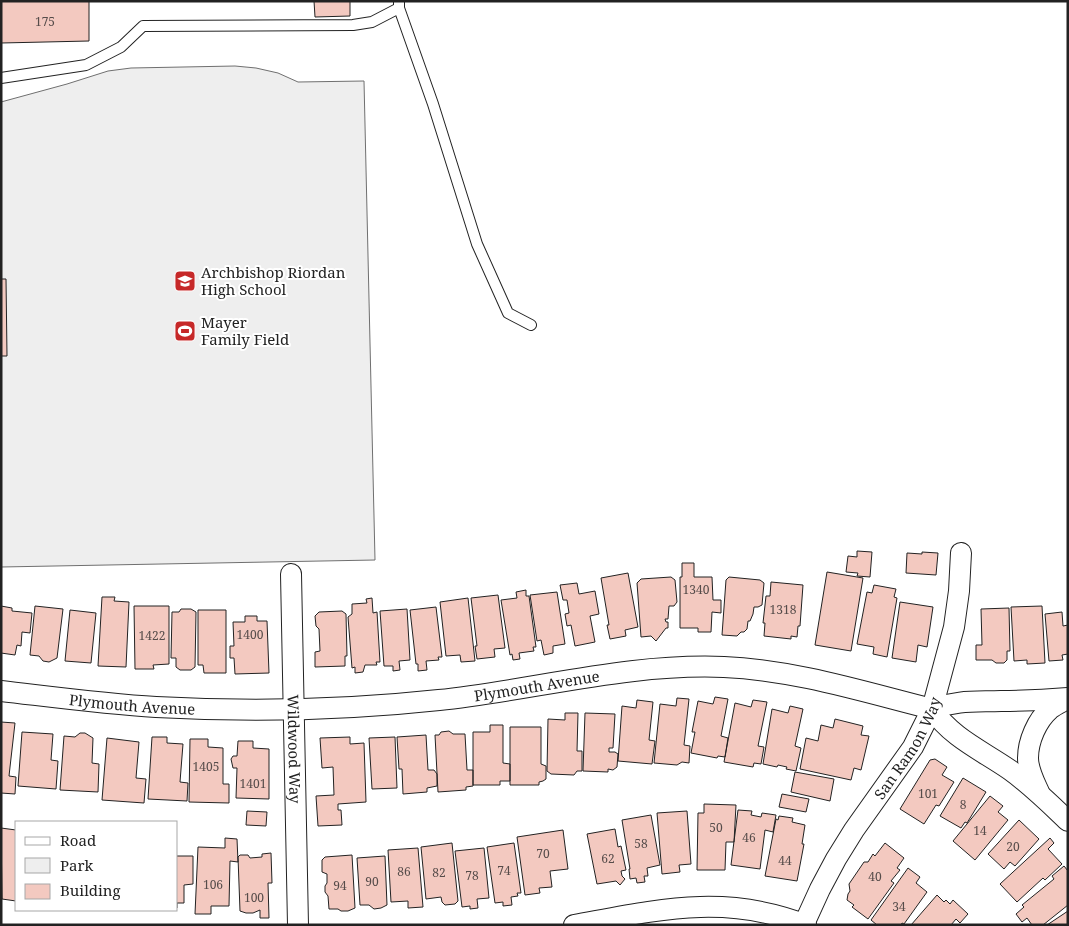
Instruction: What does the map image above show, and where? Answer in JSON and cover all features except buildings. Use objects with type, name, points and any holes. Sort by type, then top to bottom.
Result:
[{"type":"street","name":"San Ramon Way","points":[[805,924],[820,889],[836,859],[854,830],[913,747],[932,709],[954,627],[961,553]]},
{"type":"street","name":"Wildwood Way","points":[[291,574],[298,925]]},
{"type":"street","name":"Plymouth Avenue","points":[[1,691],[154,707],[294,708],[440,700],[612,674],[688,666],[745,669],[807,678],[932,709],[949,703],[966,701],[1068,699]]},
{"type":"street","points":[[1040,794],[1031,776],[1028,759],[1030,741],[1037,725],[1050,709],[1068,699]]},
{"type":"street","points":[[932,709],[942,723],[957,736],[1011,771],[1040,794],[1068,821]]},
{"type":"street","points":[[574,925],[666,909],[703,905],[739,907],[771,913],[805,924]]},
{"type":"lane","points":[[1,78],[86,65],[121,47],[143,26],[353,25],[372,22],[399,5],[433,104],[477,244],[508,313],[531,325]]},
{"type":"green space","name":"Mayer Family Field","points":[[235,66],[278,73],[298,82],[364,81],[375,560],[1,567],[1,102],[108,71],[131,68]]},
{"type":"place","name":"Archbishop Riordan High School","points":[[185,281]]},
{"type":"place","name":"Mayer Family Field","points":[[185,331]]}]
